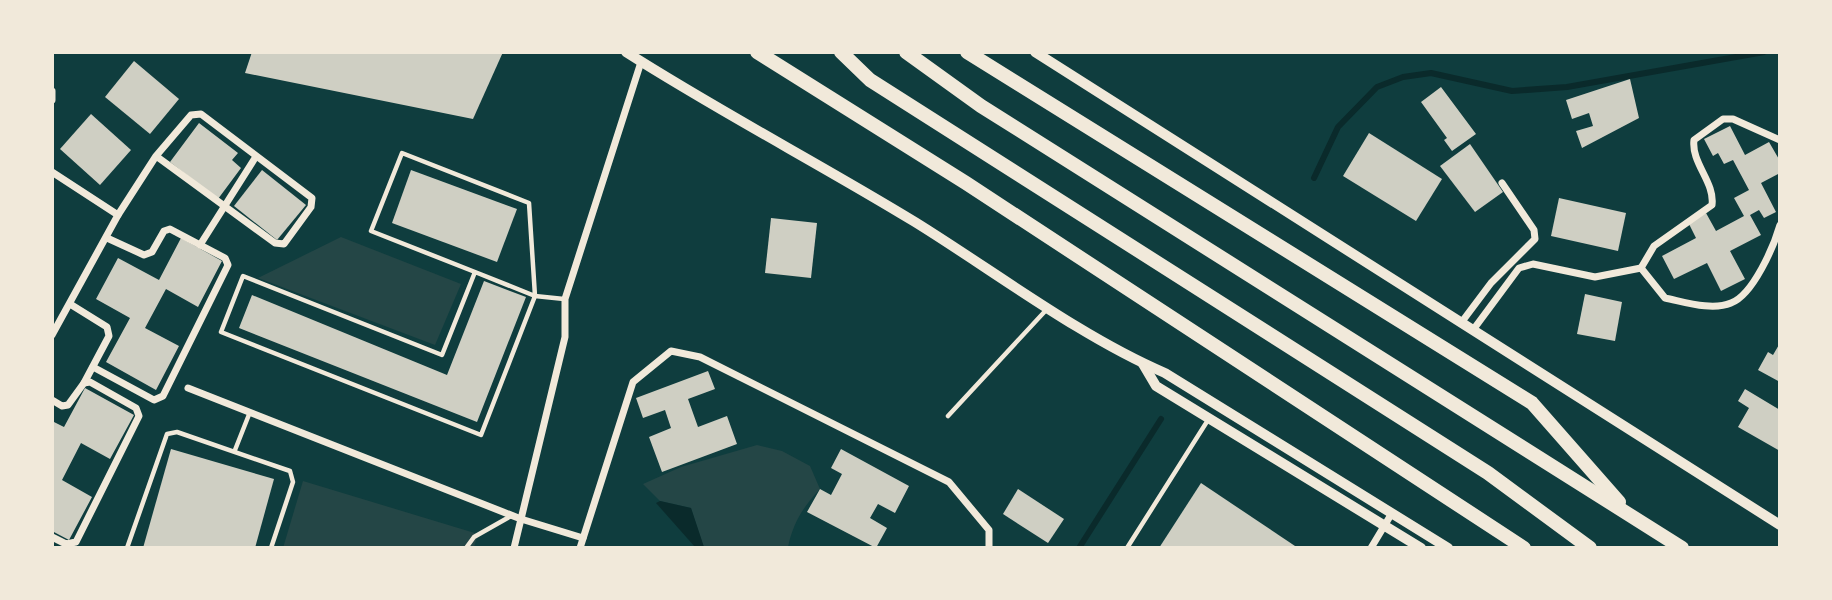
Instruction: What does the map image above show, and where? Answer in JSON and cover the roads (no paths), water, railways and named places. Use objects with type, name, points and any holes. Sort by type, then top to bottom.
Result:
[{"type":"highway","points":[[757,52],[966,183],[1524,548]]},
{"type":"highway","points":[[829,52],[1488,473],[1590,548]]},
{"type":"highway","points":[[841,52],[870,80]]},
{"type":"highway","points":[[906,52],[981,106],[1682,548]]},
{"type":"highway","points":[[967,52],[1532,403],[1630,515]]},
{"type":"street","points":[[626,52],[914,222],[1143,364],[1165,373],[1448,548]]},
{"type":"street","points":[[1035,52],[1780,524]]},
{"type":"street","points":[[514,548],[565,337],[565,299],[641,62]]},
{"type":"street","points":[[52,91],[52,100]]},
{"type":"street","points":[[52,335],[118,215],[156,156],[191,115],[201,114],[255,158],[312,198],[311,207],[284,244],[275,243],[223,208],[156,156]]},
{"type":"street","points":[[1473,330],[1519,268],[1533,264],[1595,276],[1641,268],[1654,246],[1712,205],[1713,195],[1693,149],[1694,140],[1723,119],[1733,119],[1780,140]]},
{"type":"street","points":[[200,245],[255,158]]},
{"type":"street","points":[[52,172],[118,215]]},
{"type":"street","points":[[1461,323],[1491,283],[1535,239],[1534,230],[1502,183]]},
{"type":"street","points":[[1641,268],[1665,298],[1707,306],[1732,303],[1748,287],[1772,250],[1780,225]]},
{"type":"street","points":[[93,367],[154,400],[163,396],[229,265],[225,258],[170,229],[164,232],[152,252],[144,255],[107,238]]},
{"type":"street","points":[[52,400],[62,406],[68,405],[84,383],[109,336],[107,327],[70,304]]},
{"type":"street","points":[[580,548],[633,382],[671,351],[700,357],[949,482],[989,530],[989,548]]},
{"type":"street","points":[[1143,364],[1156,386],[1421,548]]},
{"type":"street","points":[[52,537],[66,544],[76,542],[139,416],[136,408],[90,382],[84,383]]},
{"type":"street","points":[[188,387],[521,519],[583,538]]},
{"type":"street","points":[[1371,548],[1392,513]]},
{"type":"lane","points":[[475,272],[442,355],[243,276],[221,332],[481,435],[535,296],[529,203],[402,153],[371,231],[475,272],[535,296],[565,299]]},
{"type":"lane","points":[[948,416],[1049,307]]},
{"type":"lane","points":[[235,450],[250,412]]},
{"type":"lane","points":[[1127,548],[1208,419]]},
{"type":"lane","points":[[127,548],[167,434],[177,432],[290,471],[293,482],[271,548]]},
{"type":"lane","points":[[466,548],[474,537],[512,515]]},
{"type":"waterway","points":[[1314,178],[1338,127],[1377,87],[1403,77],[1431,73],[1512,91],[1567,87],[1764,52]]},
{"type":"waterway","points":[[1079,548],[1161,419]]}]
